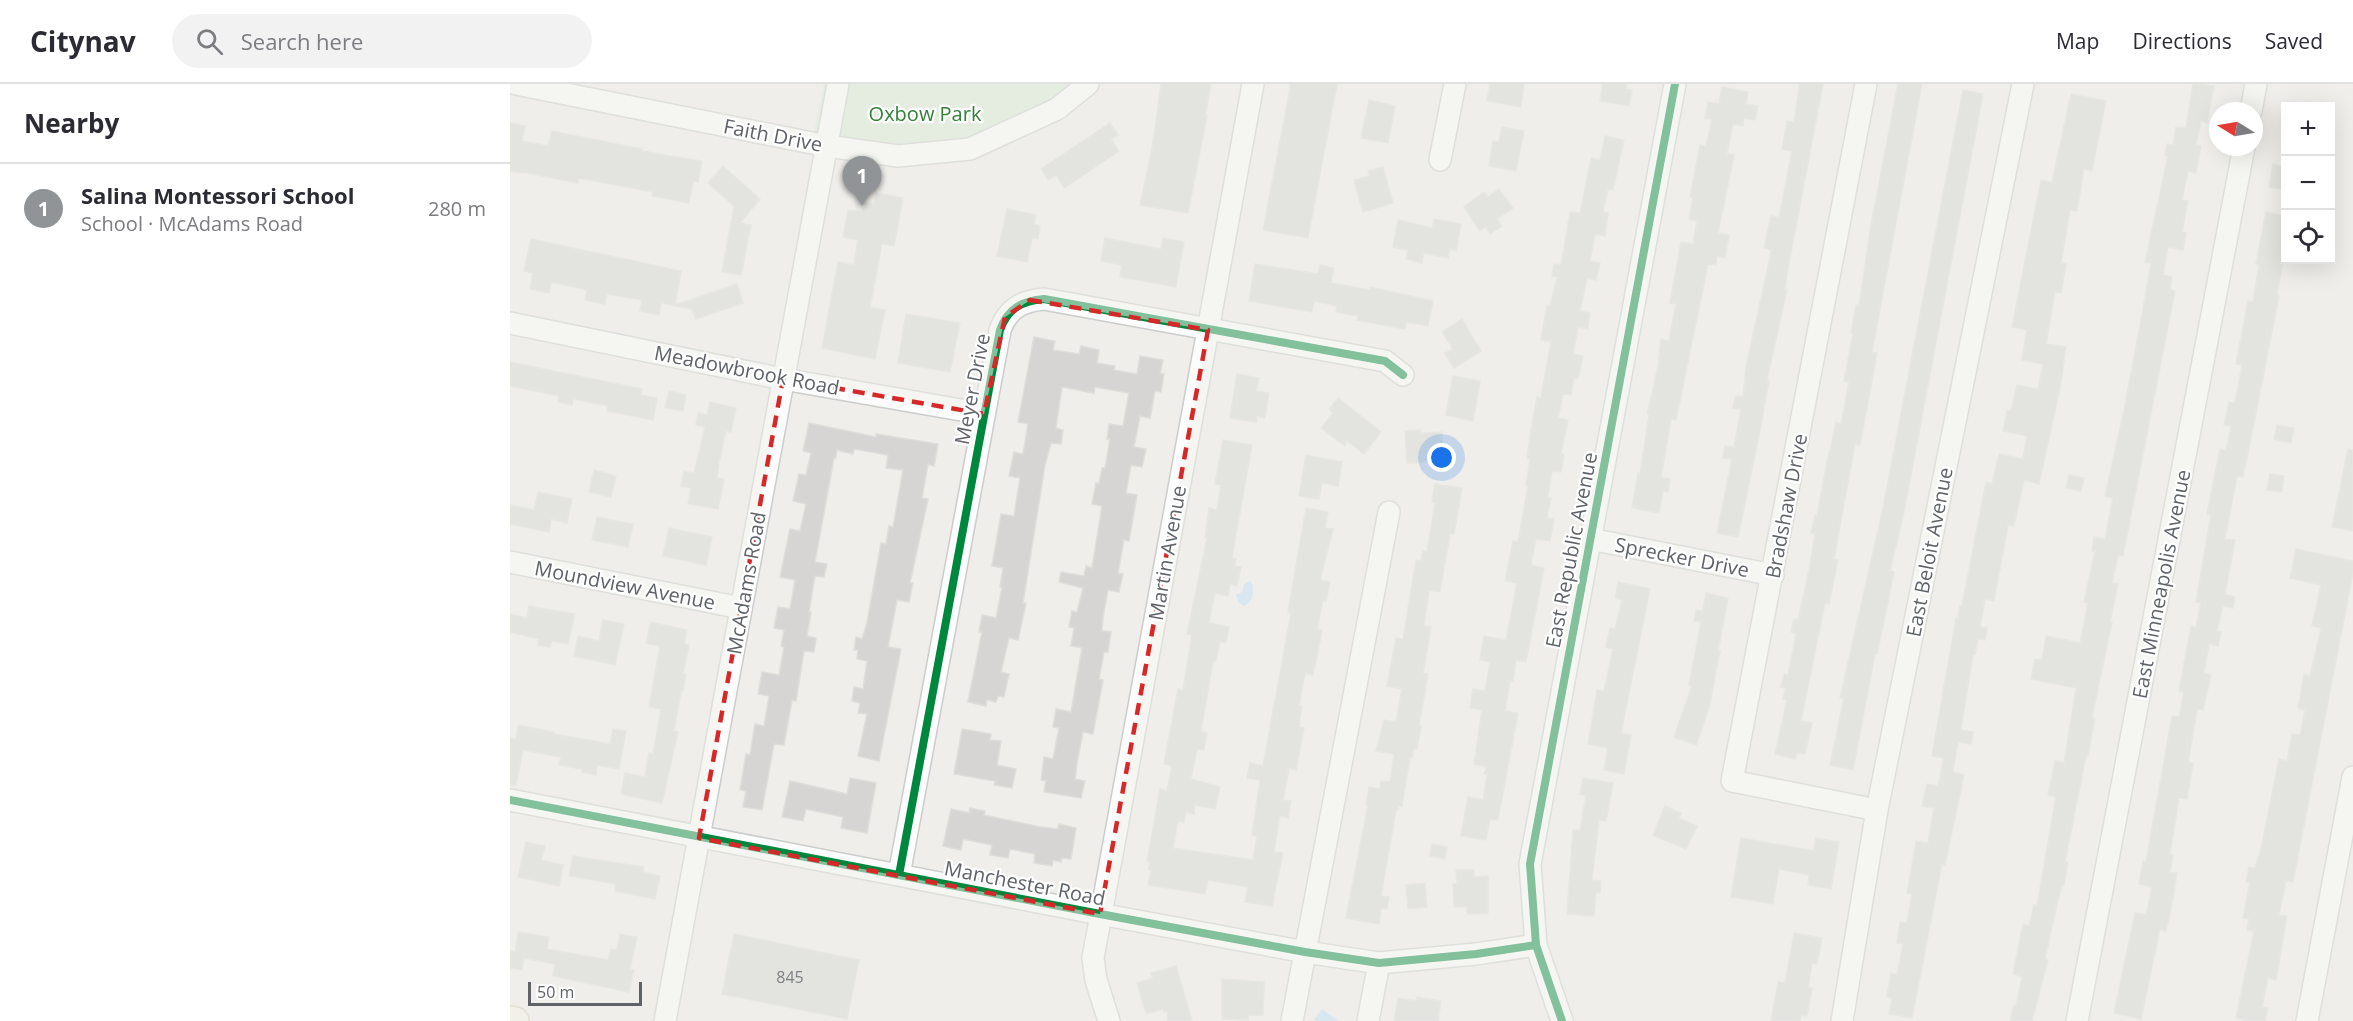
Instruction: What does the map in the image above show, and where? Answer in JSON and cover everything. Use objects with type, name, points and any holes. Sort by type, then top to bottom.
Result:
[{"type":"main road","points":[[510,1020],[515,1021]]},
{"type":"street","name":"Faith Drive","points":[[516,84],[827,146],[898,156],[970,149],[1057,109],[1088,84]]},
{"type":"street","name":"McAdams Road","points":[[665,1021],[838,84]]},
{"type":"street","name":"Martin Avenue","points":[[1109,1021],[1096,980],[1093,958],[1253,84]]},
{"type":"street","points":[[1440,160],[1455,84]]},
{"type":"street","name":"East Republic Avenue","points":[[1562,1021],[1536,945],[1530,864],[1675,84]]},
{"type":"street","name":"Bradshaw Drive","points":[[1866,84],[1732,781],[1877,810]]},
{"type":"street","name":"East Beloit Avenue","points":[[1842,1021],[1877,810],[2023,84]]},
{"type":"street","points":[[2253,102],[2256,84]]},
{"type":"street","name":"East Minneapolis Avenue","points":[[2077,1021],[2242,156]]},
{"type":"street","name":"Meyer Drive","points":[[899,875],[1000,330],[1005,317],[1017,305],[1030,300],[1044,299],[1386,361],[1403,375]]},
{"type":"street","name":"Meadowbrook Road","points":[[510,323],[783,379],[984,414]]},
{"type":"street","points":[[1292,1021],[1389,512]]},
{"type":"street","name":"Sprecker Drive","points":[[1590,539],[1773,574]]},
{"type":"street","name":"Moundview Avenue","points":[[510,562],[741,608]]},
{"type":"street","points":[[2307,1021],[2353,777]]},
{"type":"street","name":"Manchester Road","points":[[510,800],[1100,914],[1305,952],[1379,963],[1476,954],[1536,945]]},
{"type":"street","points":[[1368,1021],[1379,963]]},
{"type":"highlighted area","points":[[1030,300],[1208,330],[1100,914],[699,838],[783,379],[984,414],[1005,317]]},
{"type":"green space","name":"Oxbow Park","points":[[824,84],[1070,84],[1045,105],[959,141],[896,145],[814,133]]},
{"type":"water","points":[[1250,581],[1253,585],[1253,594],[1251,600],[1244,606],[1238,602],[1236,595],[1242,592],[1244,584]]},
{"type":"water","points":[[1322,1009],[1339,1021],[1314,1019]]},
{"type":"building","points":[[1161,84],[1211,84],[1188,213],[1140,205],[1152,149]]},
{"type":"building","points":[[1291,84],[1337,84],[1308,238],[1263,230]]},
{"type":"building","points":[[1490,84],[1524,84],[1521,107],[1487,101]]},
{"type":"building","points":[[1603,84],[1627,84],[1626,89],[1632,90],[1629,106],[1600,101]]},
{"type":"building","points":[[1800,84],[1823,84],[1787,274],[1785,289],[1787,290],[1767,380],[1769,380],[1761,426],[1738,537],[1717,533],[1732,459],[1723,458],[1725,446],[1734,447],[1741,409],[1733,408],[1735,396],[1743,397],[1746,367],[1771,250],[1764,248],[1771,216],[1779,218],[1792,151],[1782,149],[1787,121],[1794,122]]},
{"type":"building","points":[[1898,84],[1922,84],[1872,352],[1877,353],[1860,445],[1855,444],[1834,559],[1838,560],[1829,604],[1825,603],[1801,721],[1812,723],[1805,754],[1797,753],[1795,759],[1775,754],[1787,700],[1783,699],[1786,688],[1781,687],[1784,674],[1788,675],[1796,633],[1791,632],[1794,619],[1798,620],[1809,570],[1815,534],[1811,533],[1815,515],[1817,516],[1829,451],[1836,422],[1841,424],[1849,382],[1844,381],[1853,333],[1851,333],[1856,305],[1859,306],[1871,225]]},
{"type":"building","points":[[2193,84],[2214,86],[2211,102],[2209,102],[2207,123],[2201,121],[2196,145],[2201,146],[2196,173],[2188,171],[2182,200],[2188,201],[2182,232],[2186,233],[2183,250],[2168,247],[2163,275],[2172,277],[2170,290],[2175,291],[2123,556],[2118,555],[2112,583],[2118,584],[2110,622],[2112,622],[2092,717],[2095,718],[2088,756],[2086,756],[2065,862],[2068,862],[2064,885],[2062,885],[2058,900],[2045,959],[2048,960],[2032,1021],[2010,1021],[2014,1005],[2016,1006],[2022,977],[2013,974],[2023,924],[2029,926],[2034,905],[2037,906],[2056,797],[2048,795],[2055,761],[2064,763],[2076,688],[2031,679],[2035,659],[2042,660],[2046,636],[2080,643],[2088,603],[2084,602],[2095,551],[2092,551],[2094,537],[2105,539],[2113,498],[2105,496],[2142,315],[2151,263],[2145,262],[2168,156],[2165,155],[2167,144],[2173,145],[2176,127],[2186,128]]},
{"type":"building","points":[[1722,87],[1748,92],[1746,104],[1758,106],[1755,120],[1744,118],[1743,126],[1733,124],[1727,154],[1734,155],[1718,233],[1729,235],[1725,258],[1717,256],[1716,265],[1708,264],[1676,420],[1671,419],[1661,477],[1670,479],[1668,492],[1663,491],[1659,513],[1632,508],[1638,473],[1640,473],[1649,415],[1647,414],[1658,367],[1661,339],[1669,341],[1676,304],[1670,303],[1681,242],[1693,244],[1697,221],[1689,219],[1693,198],[1690,197],[1700,145],[1706,146],[1712,119],[1705,118],[1708,102],[1719,104]]},
{"type":"building","points":[[1963,90],[1983,94],[1904,512],[1890,571],[1894,572],[1877,654],[1875,654],[1853,770],[1830,765],[1844,698],[1840,698],[1883,508]]},
{"type":"building","points":[[2071,94],[2106,101],[2092,171],[2084,169],[2077,211],[2070,210],[2061,263],[2066,264],[2061,293],[2055,292],[2046,344],[2066,347],[2060,388],[2039,484],[2024,480],[2014,526],[2008,525],[1994,601],[1985,599],[1980,627],[1987,628],[1985,640],[1978,639],[1975,654],[1973,654],[1961,730],[1973,732],[1971,744],[1958,742],[1953,772],[1964,775],[1945,865],[1942,864],[1912,1018],[1889,1014],[1892,998],[1887,997],[1891,973],[1897,975],[1903,944],[1897,943],[1900,922],[1907,923],[1912,894],[1907,893],[1916,841],[1928,843],[1934,808],[1922,806],[1927,784],[1938,786],[1944,758],[1932,756],[1956,618],[1958,619],[1960,606],[1962,606],[1986,482],[1992,484],[1999,454],[2023,459],[2027,436],[2003,431],[2007,410],[2011,411],[2017,385],[2038,389],[2043,364],[2022,360],[2027,330],[2012,327],[2041,180],[2052,182]]},
{"type":"building","points":[[1369,100],[1395,106],[1388,143],[1361,138]]},
{"type":"building","points":[[510,123],[525,126],[522,141],[548,146],[552,131],[642,149],[642,151],[702,161],[698,182],[693,181],[689,203],[652,196],[653,192],[579,178],[578,183],[510,171]]},
{"type":"building","points":[[1110,123],[1118,135],[1111,139],[1119,151],[1064,188],[1056,175],[1048,180],[1041,169]]},
{"type":"building","points":[[1502,127],[1524,131],[1516,171],[1489,166],[1493,141],[1499,142]]},
{"type":"building","points":[[1605,136],[1624,140],[1613,190],[1608,189],[1603,212],[1608,213],[1605,236],[1595,234],[1590,261],[1600,263],[1596,280],[1587,278],[1580,311],[1590,313],[1588,329],[1578,327],[1573,354],[1583,356],[1578,379],[1574,378],[1571,395],[1563,394],[1558,418],[1568,420],[1561,454],[1564,454],[1561,472],[1552,471],[1548,497],[1551,498],[1547,518],[1554,519],[1550,541],[1536,539],[1531,565],[1544,568],[1526,662],[1516,660],[1513,681],[1510,681],[1505,711],[1518,713],[1498,820],[1490,819],[1486,840],[1461,836],[1468,797],[1483,800],[1486,767],[1474,764],[1482,710],[1470,708],[1473,689],[1485,691],[1490,662],[1480,660],[1484,636],[1506,640],[1517,583],[1505,581],[1513,541],[1518,542],[1528,486],[1526,485],[1530,459],[1527,458],[1531,429],[1537,397],[1541,398],[1551,342],[1541,340],[1547,305],[1550,306],[1557,277],[1552,276],[1554,264],[1561,265],[1570,212],[1580,213],[1591,158],[1600,160]]},
{"type":"building","points":[[2273,164],[2281,166],[2281,189],[2269,187]]},
{"type":"building","points":[[723,166],[760,199],[740,223],[751,225],[741,275],[722,272],[734,206],[708,183]]},
{"type":"building","points":[[1383,167],[1393,203],[1363,212],[1354,180],[1370,176],[1368,171]]},
{"type":"building","points":[[1499,189],[1513,208],[1497,219],[1502,226],[1490,234],[1485,227],[1480,231],[1464,207],[1484,192],[1488,197]]},
{"type":"building","points":[[876,193],[903,198],[894,246],[882,244],[870,307],[885,310],[875,359],[822,348],[838,262],[854,265],[858,240],[843,237],[848,210],[862,212],[864,202],[874,204]]},
{"type":"building","points":[[1007,209],[1036,215],[1034,224],[1040,226],[1038,239],[1032,238],[1027,262],[997,256]]},
{"type":"building","points":[[2266,212],[2281,215],[2283,264],[2277,295],[2279,296],[2243,477],[2237,476],[2225,539],[2235,540],[2225,594],[2235,597],[2233,608],[2223,606],[2217,631],[2221,632],[2218,646],[2209,644],[2204,673],[2211,675],[2203,710],[2197,709],[2188,763],[2193,763],[2187,799],[2179,798],[2170,854],[2173,855],[2170,872],[2177,873],[2173,899],[2166,931],[2160,929],[2141,1019],[2114,1013],[2135,913],[2146,915],[2152,887],[2139,884],[2143,861],[2146,862],[2172,716],[2179,717],[2184,692],[2179,691],[2191,626],[2196,627],[2201,603],[2196,602],[2211,515],[2207,514],[2220,449],[2226,450],[2231,426],[2224,425],[2229,402],[2235,403],[2242,365],[2236,364],[2248,301],[2253,302],[2259,265],[2256,264]]},
{"type":"building","points":[[1434,219],[1461,224],[1456,251],[1450,249],[1448,258],[1424,253],[1422,263],[1406,259],[1408,250],[1393,247],[1398,220],[1432,228]]},
{"type":"building","points":[[1105,238],[1161,249],[1163,238],[1184,242],[1176,287],[1120,277],[1122,265],[1101,261]]},
{"type":"building","points":[[531,239],[681,271],[675,305],[737,284],[743,303],[696,319],[692,309],[661,303],[659,315],[640,311],[642,300],[607,294],[605,304],[585,300],[587,290],[551,282],[549,293],[530,289],[533,273],[524,271]]},
{"type":"building","points":[[1255,264],[1318,274],[1320,265],[1334,268],[1331,283],[1370,290],[1370,287],[1433,301],[1428,326],[1406,322],[1405,329],[1357,320],[1358,316],[1336,312],[1337,306],[1314,301],[1312,312],[1249,301]]},
{"type":"building","points":[[906,314],[960,323],[950,372],[898,363]]},
{"type":"building","points":[[1462,319],[1481,351],[1454,368],[1445,353],[1453,349],[1442,332]]},
{"type":"building","points":[[1034,337],[1055,341],[1053,350],[1079,354],[1081,346],[1099,350],[1097,363],[1115,366],[1114,370],[1137,374],[1140,356],[1163,360],[1160,374],[1164,374],[1161,392],[1155,391],[1150,418],[1140,416],[1134,447],[1146,449],[1142,467],[1131,465],[1126,493],[1137,495],[1129,541],[1124,540],[1118,573],[1123,574],[1119,592],[1108,590],[1103,617],[1102,631],[1111,632],[1108,652],[1104,652],[1099,679],[1103,680],[1093,734],[1083,732],[1077,763],[1075,779],[1085,781],[1081,798],[1044,792],[1046,781],[1041,780],[1044,757],[1053,759],[1059,728],[1053,727],[1056,709],[1071,712],[1082,648],[1071,646],[1074,628],[1069,627],[1072,611],[1077,612],[1083,588],[1059,582],[1061,572],[1084,576],[1086,566],[1092,568],[1102,506],[1092,504],[1096,483],[1099,483],[1102,468],[1105,468],[1110,439],[1107,439],[1109,424],[1123,426],[1129,393],[1095,387],[1094,393],[1062,387],[1056,428],[1063,430],[1061,444],[1051,443],[1045,465],[1023,603],[1026,603],[1018,640],[1009,638],[1001,672],[1009,674],[1004,697],[998,696],[996,702],[987,700],[986,706],[968,702],[982,632],[979,632],[982,615],[996,618],[1002,588],[1000,587],[1003,568],[992,566],[1001,514],[1014,516],[1020,478],[1009,476],[1014,452],[1023,454],[1028,424],[1018,422]]},
{"type":"building","points":[[510,362],[642,389],[641,395],[657,398],[653,420],[607,411],[608,406],[573,399],[572,405],[558,402],[559,396],[510,386]]},
{"type":"building","points":[[1237,374],[1259,378],[1256,391],[1269,393],[1265,418],[1257,416],[1256,422],[1230,418]]},
{"type":"building","points":[[1453,376],[1480,381],[1473,421],[1446,415]]},
{"type":"building","points":[[669,391],[686,395],[683,411],[665,408]]},
{"type":"building","points":[[1338,398],[1381,432],[1364,454],[1346,440],[1345,446],[1321,428],[1333,413],[1329,409]]},
{"type":"building","points":[[710,402],[736,408],[731,432],[726,431],[719,462],[717,478],[724,479],[718,509],[688,504],[691,488],[681,486],[684,471],[694,473],[705,427],[696,425],[698,413],[707,415]]},
{"type":"building","points":[[809,423],[876,437],[876,434],[938,444],[934,466],[928,464],[922,498],[928,499],[910,583],[913,583],[909,602],[897,600],[888,647],[901,649],[879,761],[858,756],[867,714],[858,713],[860,703],[852,701],[854,687],[863,689],[867,661],[857,659],[858,650],[854,650],[856,637],[862,639],[867,623],[881,543],[886,544],[889,526],[893,527],[903,470],[886,468],[888,455],[854,449],[853,454],[837,450],[815,562],[827,564],[824,577],[815,576],[809,612],[811,612],[807,636],[816,638],[814,652],[804,651],[796,701],[792,700],[784,745],[774,744],[762,810],[743,807],[746,791],[740,790],[746,754],[750,755],[755,724],[764,726],[769,696],[758,694],[762,672],[779,675],[784,647],[781,646],[784,630],[774,628],[778,607],[790,609],[795,580],[780,577],[790,529],[800,531],[806,504],[793,501],[799,474],[806,475],[811,453],[803,451]]},
{"type":"building","points":[[2277,425],[2294,428],[2291,443],[2274,439]]},
{"type":"building","points":[[1420,430],[1420,433],[1442,432],[1443,461],[1407,463],[1405,431]]},
{"type":"building","points":[[1223,440],[1252,445],[1232,558],[1236,559],[1235,566],[1241,567],[1237,586],[1230,584],[1228,596],[1215,593],[1209,623],[1229,627],[1226,643],[1220,642],[1216,661],[1213,661],[1201,731],[1207,733],[1204,750],[1197,749],[1191,779],[1220,787],[1215,809],[1195,805],[1194,814],[1186,812],[1184,822],[1178,821],[1173,848],[1253,860],[1257,836],[1252,835],[1260,780],[1247,778],[1250,763],[1263,766],[1291,613],[1288,612],[1306,508],[1328,512],[1325,528],[1333,529],[1320,580],[1330,582],[1326,601],[1323,600],[1317,629],[1322,630],[1313,675],[1305,673],[1299,706],[1302,706],[1299,727],[1304,728],[1296,770],[1289,768],[1283,800],[1291,801],[1288,818],[1280,816],[1274,852],[1283,853],[1272,906],[1245,902],[1248,887],[1208,880],[1205,894],[1148,885],[1151,870],[1148,870],[1150,862],[1147,861],[1160,789],[1167,791],[1172,766],[1164,764],[1178,689],[1183,690],[1192,635],[1187,634],[1207,538],[1205,537],[1209,508],[1217,510],[1221,485],[1215,484]]},
{"type":"building","points":[[2348,449],[2353,450],[2353,531],[2332,527]]},
{"type":"building","points":[[1306,455],[1342,462],[1338,486],[1322,483],[1319,499],[1299,496]]},
{"type":"building","points":[[594,470],[616,476],[611,497],[589,492]]},
{"type":"building","points":[[2270,474],[2284,476],[2282,492],[2267,490]]},
{"type":"building","points":[[2069,475],[2084,478],[2081,491],[2066,488]]},
{"type":"building","points":[[1435,484],[1462,488],[1454,534],[1450,534],[1440,592],[1429,590],[1424,626],[1431,627],[1423,673],[1428,674],[1419,726],[1421,726],[1417,749],[1414,748],[1412,757],[1410,757],[1402,806],[1398,806],[1396,810],[1381,896],[1389,897],[1387,909],[1381,908],[1379,924],[1346,918],[1368,805],[1366,804],[1369,787],[1380,789],[1381,781],[1390,782],[1394,754],[1376,751],[1384,720],[1396,722],[1402,689],[1387,686],[1396,638],[1403,639],[1416,560],[1421,561],[1423,551],[1427,551],[1435,503],[1432,502]]},
{"type":"building","points":[[538,492],[572,499],[567,523],[551,519],[549,532],[510,524],[510,505],[534,510]]},
{"type":"building","points":[[597,517],[633,524],[628,547],[592,540]]},
{"type":"building","points":[[669,528],[712,537],[706,565],[663,556]]},
{"type":"building","points":[[2296,549],[2353,561],[2353,573],[2293,882],[2286,881],[2279,915],[2287,916],[2276,980],[2268,978],[2262,1007],[2268,1008],[2265,1021],[2248,1021],[2236,1018],[2254,931],[2247,930],[2249,919],[2243,918],[2250,882],[2246,882],[2249,867],[2255,868],[2261,849],[2279,759],[2287,761],[2292,734],[2300,735],[2305,710],[2298,708],[2304,674],[2310,676],[2321,628],[2312,626],[2321,585],[2290,578]]},
{"type":"building","points":[[1618,582],[1650,589],[1621,733],[1631,735],[1624,774],[1604,770],[1608,748],[1588,744],[1597,690],[1604,691],[1613,649],[1606,647],[1610,628],[1615,629],[1622,600],[1615,598]]},
{"type":"building","points":[[1706,593],[1728,598],[1709,708],[1696,745],[1674,737],[1692,686],[1689,685],[1701,622],[1694,621],[1696,610],[1703,611]]},
{"type":"building","points":[[529,606],[575,614],[568,644],[552,641],[550,647],[538,645],[539,639],[510,632],[510,614],[527,618]]},
{"type":"building","points":[[603,620],[624,624],[615,665],[574,656],[578,636],[599,641]]},
{"type":"building","points":[[651,622],[687,630],[684,644],[689,645],[683,673],[686,674],[674,731],[678,732],[662,803],[621,794],[625,773],[645,777],[649,753],[653,754],[661,709],[649,707],[660,646],[646,643]]},
{"type":"building","points":[[518,725],[610,744],[613,729],[626,731],[619,769],[597,765],[596,775],[582,772],[582,769],[559,765],[561,757],[523,750],[516,785],[510,785],[510,738],[516,739]]},
{"type":"building","points":[[962,729],[991,734],[990,740],[1001,741],[997,765],[1016,769],[1012,788],[994,785],[995,781],[954,774]]},
{"type":"building","points":[[850,778],[876,783],[867,833],[841,828],[843,817],[806,809],[803,821],[782,817],[790,781],[847,794]]},
{"type":"building","points":[[1583,778],[1613,783],[1606,821],[1599,820],[1592,880],[1601,881],[1600,893],[1596,892],[1594,916],[1567,914],[1573,830],[1580,830],[1586,796],[1580,794]]},
{"type":"building","points":[[1665,806],[1681,813],[1679,818],[1697,826],[1686,849],[1653,835]]},
{"type":"building","points":[[970,808],[985,811],[984,815],[1040,827],[1058,829],[1059,824],[1076,828],[1071,859],[1062,858],[1061,862],[1053,860],[1052,866],[1034,863],[1035,854],[1010,849],[1008,858],[990,855],[992,845],[963,839],[961,850],[943,846],[951,809],[969,813]]},
{"type":"building","points":[[1741,838],[1814,851],[1816,838],[1839,842],[1831,889],[1808,885],[1809,875],[1779,869],[1773,904],[1731,897]]},
{"type":"building","points":[[526,842],[545,846],[541,860],[563,865],[559,886],[518,877]]},
{"type":"building","points":[[1432,844],[1447,847],[1445,859],[1430,856]]},
{"type":"building","points":[[573,856],[644,867],[643,872],[660,876],[655,899],[615,891],[616,884],[569,876]]},
{"type":"building","points":[[1456,870],[1474,870],[1474,877],[1488,876],[1488,913],[1467,914],[1467,907],[1454,907],[1453,884],[1457,884]]},
{"type":"building","points":[[1425,883],[1427,907],[1408,909],[1406,885]]},
{"type":"building","points":[[518,932],[549,937],[547,949],[608,960],[611,949],[617,950],[620,934],[637,937],[630,969],[634,970],[629,992],[553,976],[555,964],[524,958],[522,970],[510,968],[510,951],[515,952]]},
{"type":"building","points":[[1794,933],[1822,938],[1817,964],[1812,963],[1808,988],[1812,988],[1807,1016],[1801,1015],[1800,1021],[1771,1021],[1778,982],[1785,983]]},
{"type":"building","points":[[734,934],[859,960],[847,1019],[722,994]]},
{"type":"building","points":[[1176,966],[1192,1021],[1168,1021],[1167,1011],[1164,1012],[1163,1009],[1146,1014],[1137,983],[1153,978],[1151,973]]},
{"type":"building","points":[[1222,979],[1264,982],[1263,1015],[1248,1015],[1248,1020],[1222,1019]]},
{"type":"building","points":[[1417,997],[1441,1001],[1438,1021],[1394,1021],[1398,998],[1416,1001]]},
{"type":"cycle path","points":[[1562,1021],[1536,945],[1530,864],[1675,84]]},
{"type":"cycle path","points":[[899,875],[1000,330],[1012,311],[1023,304],[1044,299],[1385,361],[1403,375]]},
{"type":"cycle path","points":[[510,800],[1100,914],[1305,952],[1379,963],[1476,954],[1536,945]]},
{"type":"place","name":"Salina Montessori School","points":[[862,206]]}]
